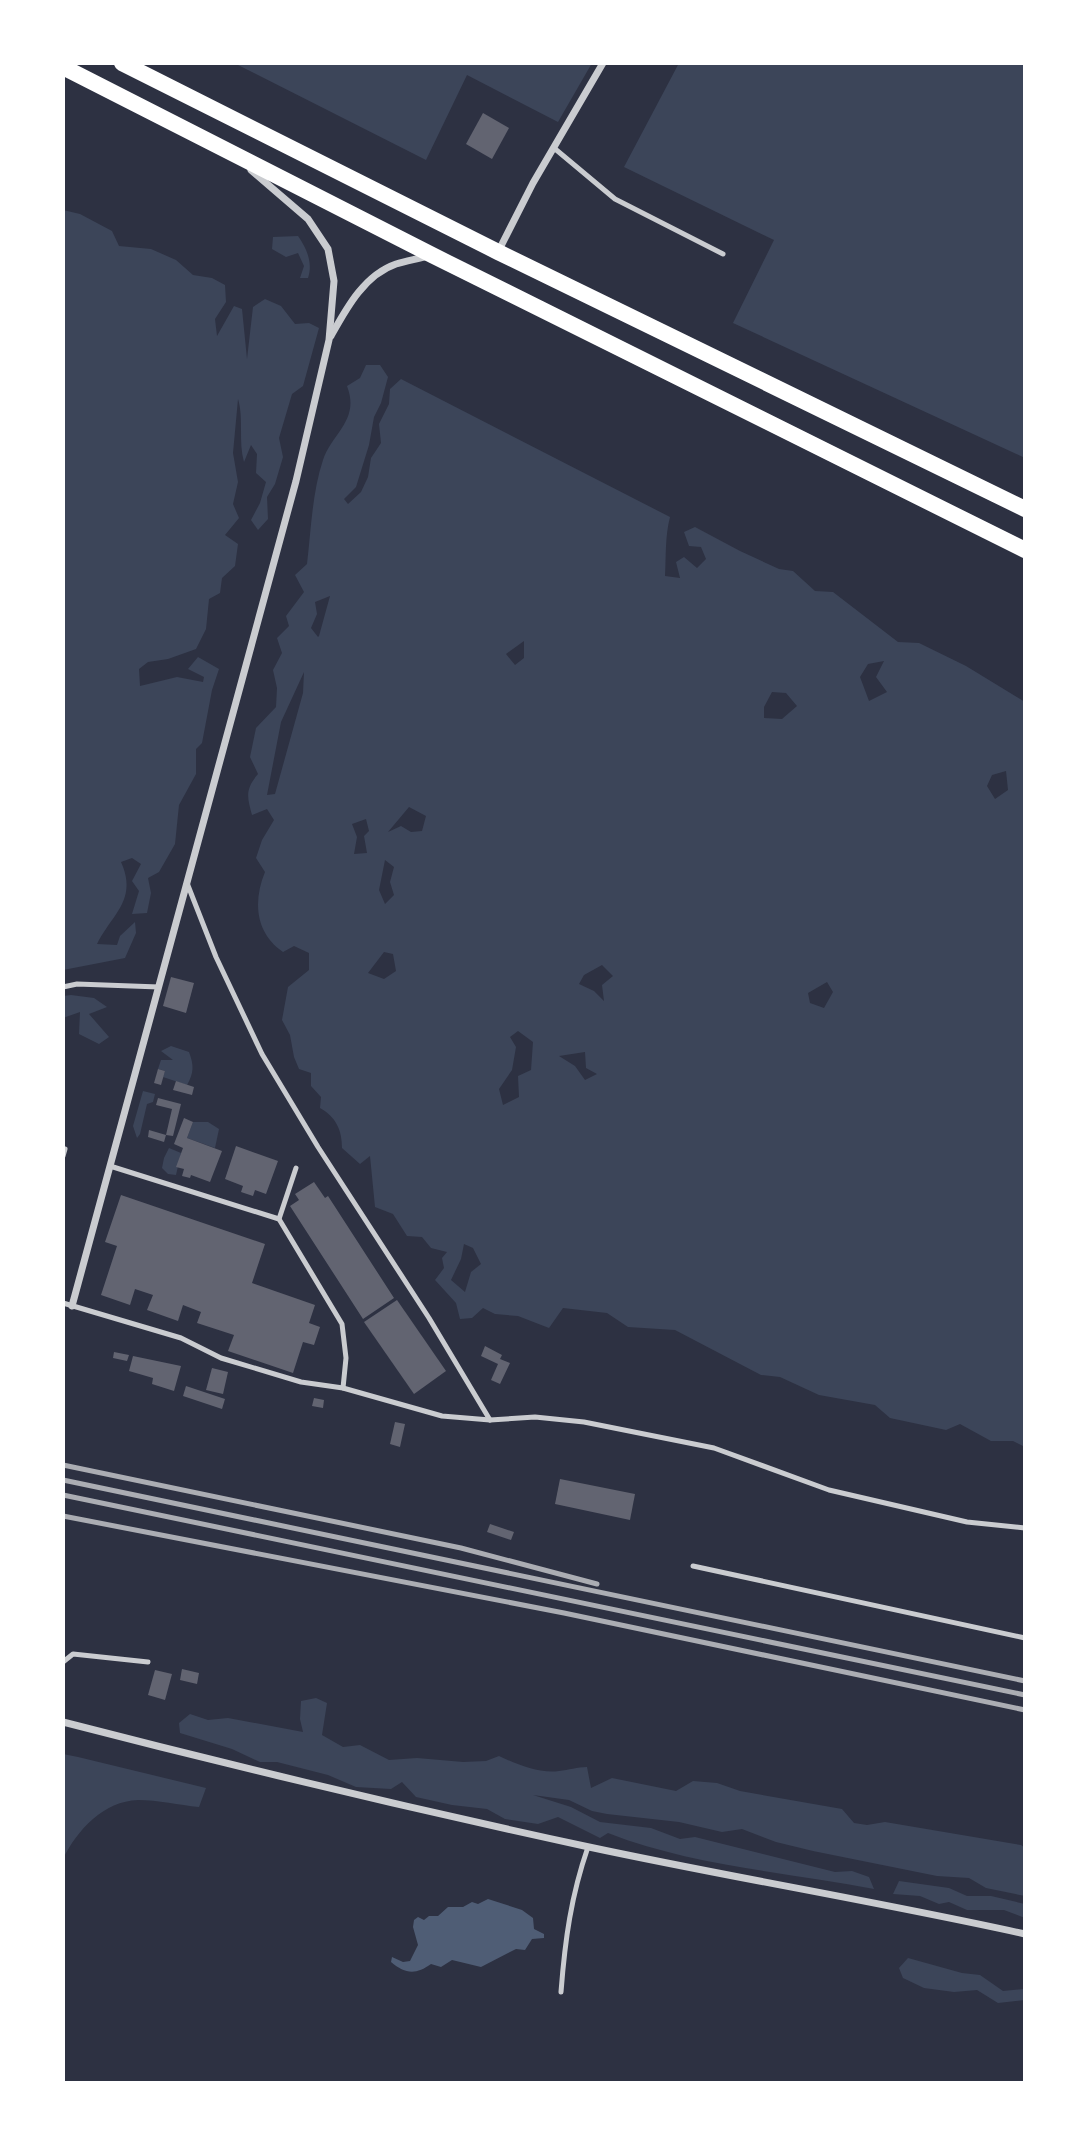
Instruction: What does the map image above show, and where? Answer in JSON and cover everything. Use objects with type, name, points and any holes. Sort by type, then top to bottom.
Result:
[{"type":"main road","points":[[122,63],[498,252],[1025,509]]},
{"type":"main road","points":[[63,67],[432,255],[1025,550]]},
{"type":"street","points":[[498,252],[603,63]]},
{"type":"street","points":[[72,1306],[296,481],[330,340],[334,281],[328,249],[308,219],[290,201],[229,152]]},
{"type":"street","points":[[330,340],[347,309],[370,280],[395,265],[432,255]]},
{"type":"street","points":[[63,1722],[280,1777],[588,1847],[1025,1934]]},
{"type":"lane","points":[[554,148],[615,199],[723,254]]},
{"type":"lane","points":[[187,883],[216,957],[262,1054],[317,1147],[429,1318],[490,1420]]},
{"type":"lane","points":[[63,987],[77,984],[159,987]]},
{"type":"lane","points":[[63,1156],[65,1149]]},
{"type":"lane","points":[[110,1166],[279,1219],[342,1324],[346,1358],[343,1388]]},
{"type":"lane","points":[[279,1219],[296,1168]]},
{"type":"lane","points":[[63,1303],[181,1338],[221,1358],[301,1382],[343,1388],[442,1416],[490,1420],[536,1417],[584,1422],[714,1448],[829,1490],[967,1522],[1025,1528]]},
{"type":"lane","points":[[693,1566],[1025,1638]]},
{"type":"lane","points":[[63,1662],[73,1654],[148,1662]]},
{"type":"lane","points":[[561,1992],[567,1924],[588,1847]]},
{"type":"shaded area","points":[[234,63],[592,63],[558,122],[467,75],[426,160]]},
{"type":"shaded area","points":[[679,63],[1025,63],[1025,458],[733,323],[774,240],[624,167]]},
{"type":"shaded area","points":[[63,210],[80,214],[112,231],[119,246],[151,249],[176,260],[193,275],[212,278],[225,285],[226,302],[215,319],[217,336],[234,306],[242,309],[247,359],[253,307],[265,299],[281,306],[295,324],[309,323],[319,328],[303,386],[292,394],[279,438],[283,457],[275,484],[267,497],[268,519],[258,530],[251,520],[260,503],[266,482],[256,473],[257,454],[251,445],[244,462],[238,399],[233,453],[238,482],[233,504],[239,518],[225,535],[238,544],[235,566],[222,578],[220,593],[209,599],[206,629],[196,649],[168,659],[148,662],[139,669],[140,686],[177,677],[203,682],[204,677],[188,669],[198,657],[219,669],[212,690],[202,743],[196,749],[196,774],[179,805],[175,844],[159,872],[148,878],[151,893],[147,913],[132,914],[139,891],[132,881],[141,864],[132,858],[121,862],[127,887],[125,897],[97,944],[117,945],[120,936],[135,922],[136,933],[125,958],[63,970]]},
{"type":"shaded area","points":[[298,236],[308,256],[308,278],[300,278],[304,266],[298,253],[286,257],[272,249],[273,237]]},
{"type":"shaded area","points":[[366,365],[380,365],[388,377],[374,417],[369,445],[356,487],[344,499],[348,504],[361,492],[368,477],[371,458],[381,443],[379,424],[389,404],[390,389],[401,379],[670,517],[666,539],[665,576],[680,578],[676,562],[684,557],[697,568],[706,559],[701,547],[689,546],[684,532],[695,527],[779,569],[793,571],[815,591],[833,592],[898,642],[919,643],[966,666],[1025,702],[1025,1447],[1013,1441],[991,1441],[960,1424],[946,1430],[890,1418],[875,1405],[819,1395],[780,1377],[761,1375],[675,1330],[628,1327],[607,1313],[563,1308],[549,1328],[518,1316],[495,1314],[483,1308],[472,1318],[460,1319],[456,1303],[435,1280],[444,1268],[442,1258],[447,1252],[431,1248],[422,1237],[407,1236],[393,1214],[375,1207],[370,1156],[360,1164],[342,1148],[337,1125],[320,1108],[321,1097],[311,1086],[311,1073],[299,1069],[290,1035],[282,1020],[288,987],[309,970],[309,953],[294,946],[283,952],[267,936],[262,926],[258,905],[265,872],[256,858],[262,840],[274,820],[267,809],[252,815],[248,798],[251,784],[258,774],[250,757],[256,728],[276,707],[277,688],[273,670],[282,653],[277,638],[289,626],[286,616],[304,592],[295,575],[307,564],[319,473],[327,450],[348,417],[350,398],[347,386],[360,378]],"holes":[[[330,596],[318,637],[311,628],[317,614],[315,602]],[[524,641],[524,658],[515,665],[506,654]],[[884,661],[876,677],[887,692],[869,701],[860,677],[868,664]],[[304,672],[303,693],[275,794],[267,795],[281,722]],[[772,692],[786,693],[797,706],[782,719],[764,718],[764,707]],[[1006,771],[1008,790],[995,799],[987,786],[992,775]],[[409,807],[426,816],[422,831],[411,832],[401,826],[388,832]],[[366,819],[369,831],[364,836],[367,853],[354,854],[357,837],[352,824]],[[385,860],[394,867],[390,882],[394,895],[385,904],[379,890]],[[384,952],[393,954],[396,971],[384,979],[368,973]],[[602,965],[613,976],[602,985],[604,1001],[594,991],[579,984],[584,975]],[[827,982],[833,992],[824,1008],[810,1003],[808,993]],[[518,1031],[533,1042],[531,1070],[518,1076],[519,1097],[503,1105],[499,1089],[512,1070],[516,1047],[510,1037]],[[585,1052],[586,1068],[597,1074],[585,1080],[575,1066],[559,1056]],[[464,1244],[473,1248],[481,1264],[471,1272],[465,1292],[451,1280],[461,1259]]]},
{"type":"shaded area","points":[[63,996],[94,998],[107,1007],[89,1014],[109,1037],[99,1044],[79,1034],[80,1012],[63,1018]]},
{"type":"shaded area","points":[[171,1046],[189,1052],[192,1069],[187,1085],[163,1077],[165,1071],[158,1069],[161,1060],[173,1060],[161,1051]]},
{"type":"shaded area","points":[[143,1091],[155,1094],[153,1102],[147,1104],[137,1138],[133,1126]]},
{"type":"shaded area","points":[[193,1122],[208,1122],[219,1129],[215,1148],[187,1138]]},
{"type":"shaded area","points":[[169,1148],[181,1153],[176,1175],[168,1174],[162,1168]]},
{"type":"shaded area","points":[[316,1698],[327,1703],[322,1735],[343,1747],[360,1745],[389,1760],[417,1758],[463,1762],[486,1761],[499,1756],[544,1771],[587,1767],[591,1788],[612,1778],[676,1791],[693,1781],[717,1783],[740,1791],[842,1809],[854,1823],[867,1825],[885,1822],[1021,1845],[1025,1848],[1025,1896],[986,1888],[969,1878],[937,1876],[813,1851],[776,1842],[742,1829],[722,1832],[679,1822],[607,1814],[592,1811],[569,1800],[533,1795],[571,1807],[600,1822],[651,1828],[680,1839],[695,1837],[835,1872],[852,1871],[869,1877],[874,1889],[706,1861],[608,1833],[600,1838],[558,1817],[538,1824],[505,1819],[487,1809],[416,1797],[402,1782],[391,1789],[356,1787],[328,1775],[277,1762],[260,1762],[232,1749],[180,1733],[179,1723],[190,1714],[208,1720],[228,1718],[303,1732],[300,1719],[301,1701]]},
{"type":"shaded area","points":[[63,1754],[206,1788],[199,1807],[138,1800],[103,1811],[84,1828],[63,1859]]},
{"type":"shaded area","points":[[899,1881],[949,1888],[967,1896],[991,1896],[1025,1904],[1025,1918],[1004,1910],[967,1910],[949,1902],[939,1904],[920,1896],[893,1894]]},
{"type":"shaded area","points":[[488,1899],[522,1910],[533,1918],[534,1929],[544,1934],[544,1938],[532,1939],[525,1950],[516,1949],[481,1967],[452,1960],[441,1967],[431,1964],[411,1972],[391,1962],[392,1957],[403,1962],[410,1961],[418,1945],[413,1927],[414,1920],[418,1917],[424,1920],[429,1916],[438,1916],[448,1907],[463,1907],[472,1902],[478,1904]]},
{"type":"shaded area","points":[[908,1958],[962,1973],[980,1975],[1003,1991],[1024,1989],[1025,2000],[998,2003],[977,1990],[954,1992],[924,1988],[903,1978],[899,1968]]},
{"type":"building","points":[[483,113],[509,128],[492,159],[466,144]]},
{"type":"building","points":[[171,977],[194,983],[186,1013],[163,1006]]},
{"type":"building","points":[[158,1069],[165,1071],[161,1085],[154,1083]]},
{"type":"building","points":[[176,1081],[194,1087],[192,1095],[173,1090]]},
{"type":"building","points":[[158,1098],[181,1104],[173,1136],[166,1135],[172,1109],[156,1105]]},
{"type":"building","points":[[184,1118],[193,1122],[187,1138],[222,1151],[210,1182],[191,1175],[190,1178],[182,1176],[184,1169],[176,1167],[183,1148],[174,1144]]},
{"type":"building","points":[[149,1130],[166,1135],[164,1142],[148,1137]]},
{"type":"building","points":[[236,1146],[278,1161],[266,1194],[255,1190],[253,1196],[241,1192],[243,1186],[225,1179]]},
{"type":"building","points":[[314,1182],[325,1198],[328,1196],[394,1298],[363,1319],[290,1206],[299,1200],[295,1194]]},
{"type":"building","points":[[121,1195],[265,1244],[252,1283],[315,1305],[309,1323],[320,1327],[314,1345],[303,1342],[293,1373],[228,1351],[234,1335],[197,1323],[201,1312],[183,1305],[178,1321],[147,1310],[153,1295],[135,1289],[130,1305],[101,1295],[117,1246],[105,1242]]},
{"type":"building","points":[[397,1300],[446,1371],[414,1394],[364,1322]]},
{"type":"building","points":[[485,1346],[502,1355],[500,1359],[510,1363],[500,1384],[491,1380],[498,1364],[481,1356]]},
{"type":"building","points":[[114,1352],[129,1355],[127,1361],[113,1358]]},
{"type":"building","points":[[133,1356],[181,1366],[174,1391],[152,1384],[153,1378],[129,1371]]},
{"type":"building","points":[[212,1368],[228,1372],[223,1394],[206,1390]]},
{"type":"building","points":[[186,1386],[225,1399],[222,1409],[183,1396]]},
{"type":"building","points":[[314,1398],[324,1400],[323,1408],[312,1406]]},
{"type":"building","points":[[395,1422],[405,1424],[400,1447],[390,1444]]},
{"type":"building","points":[[560,1479],[635,1494],[630,1520],[555,1504]]},
{"type":"building","points":[[490,1524],[514,1532],[511,1540],[487,1532]]},
{"type":"building","points":[[182,1669],[199,1673],[197,1684],[180,1680]]},
{"type":"building","points":[[155,1670],[172,1674],[165,1700],[148,1695]]},
{"type":"railway","points":[[63,1465],[461,1548],[597,1584]]},
{"type":"railway","points":[[63,1480],[1025,1681]]},
{"type":"railway","points":[[63,1495],[1025,1695]]},
{"type":"railway","points":[[63,1516],[564,1613],[1025,1710]]}]
